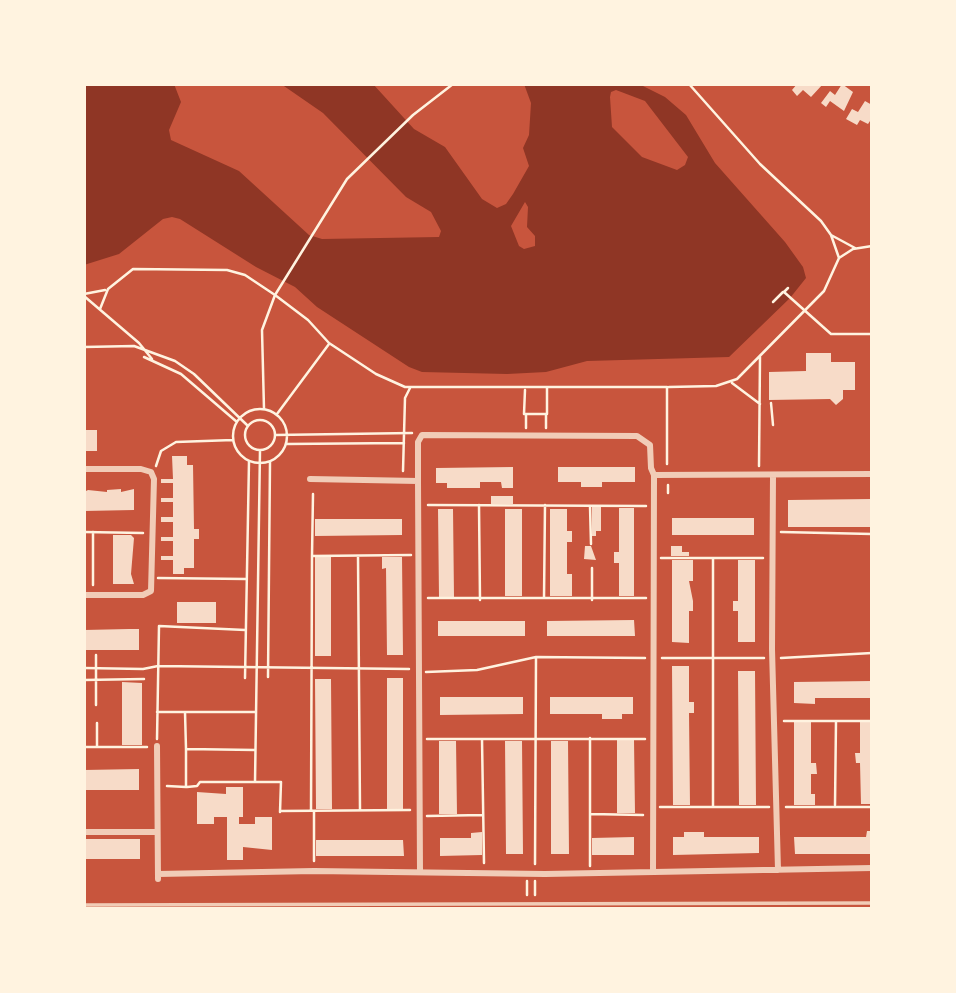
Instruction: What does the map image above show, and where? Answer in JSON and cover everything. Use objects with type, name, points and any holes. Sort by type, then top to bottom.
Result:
[{"type":"street","points":[[420,872],[418,442],[422,435],[526,434],[637,436],[650,445],[650,468],[654,475],[653,872]]},
{"type":"street","points":[[84,469],[141,469],[153,476],[150,591],[143,596],[84,595]]},
{"type":"street","points":[[654,475],[872,474]]},
{"type":"street","points":[[773,475],[773,658],[778,870]]},
{"type":"street","points":[[310,479],[418,481]]},
{"type":"street","points":[[157,746],[158,876],[314,871],[531,874],[872,868]]},
{"type":"street","points":[[84,832],[156,832]]},
{"type":"lane","points":[[84,905],[872,903]]},
{"type":"path","points":[[264,409],[262,330],[275,295],[357,167],[453,84]]},
{"type":"path","points":[[689,84],[760,164],[821,221],[831,235],[839,258]]},
{"type":"path","points":[[831,235],[855,248]]},
{"type":"path","points":[[84,295],[108,289],[133,269],[227,270],[245,275],[309,320],[330,343],[376,374],[410,388],[716,386],[732,383],[805,311],[824,291],[839,258],[855,248],[872,246]]},
{"type":"path","points":[[773,302],[788,288]]},
{"type":"path","points":[[100,309],[108,289]]},
{"type":"path","points":[[784,292],[831,334],[872,334]]},
{"type":"path","points":[[84,295],[152,359]]},
{"type":"path","points":[[276,414],[330,343]]},
{"type":"path","points":[[84,346],[143,348],[185,366],[241,417],[248,426],[246,440],[251,448],[260,450],[269,447],[275,435],[272,426],[257,420],[248,426]]},
{"type":"path","points":[[758,469],[760,355]]},
{"type":"path","points":[[144,357],[181,374],[237,422]]},
{"type":"path","points":[[732,383],[760,404]]},
{"type":"path","points":[[666,387],[668,492]]},
{"type":"path","points":[[403,471],[405,398],[410,388]]},
{"type":"path","points":[[525,388],[526,434]]},
{"type":"path","points":[[546,434],[548,388]]},
{"type":"path","points":[[771,403],[773,425]]},
{"type":"path","points":[[264,409],[276,414],[287,433],[281,454],[270,462],[248,461],[238,452],[233,440],[237,422],[250,411],[264,409]]},
{"type":"path","points":[[526,414],[546,414]]},
{"type":"path","points":[[275,435],[422,435]]},
{"type":"path","points":[[153,476],[161,451],[176,442],[233,440]]},
{"type":"path","points":[[286,444],[404,443]]},
{"type":"path","points":[[255,782],[260,450]]},
{"type":"path","points":[[245,678],[248,461]]},
{"type":"path","points":[[268,677],[270,462]]},
{"type":"path","points":[[313,494],[314,871]]},
{"type":"path","points":[[418,505],[654,506]]},
{"type":"path","points":[[479,505],[480,600]]},
{"type":"path","points":[[544,598],[545,505]]},
{"type":"path","points":[[590,506],[591,544]]},
{"type":"path","points":[[773,531],[872,534]]},
{"type":"path","points":[[84,532],[153,533]]},
{"type":"path","points":[[93,532],[93,595]]},
{"type":"path","points":[[312,556],[418,555]]},
{"type":"path","points":[[358,556],[360,810]]},
{"type":"path","points":[[654,558],[774,558]]},
{"type":"path","points":[[713,558],[713,807]]},
{"type":"path","points":[[592,568],[592,600]]},
{"type":"path","points":[[152,578],[246,579]]},
{"type":"path","points":[[418,598],[654,598]]},
{"type":"path","points":[[84,747],[157,746],[159,626],[245,630]]},
{"type":"path","points":[[84,668],[358,667],[420,672],[477,670],[536,657],[773,658],[872,653]]},
{"type":"path","points":[[96,655],[96,705]]},
{"type":"path","points":[[527,905],[531,874],[536,738],[536,657]]},
{"type":"path","points":[[84,680],[144,679]]},
{"type":"path","points":[[157,712],[255,712]]},
{"type":"path","points":[[185,712],[186,787]]},
{"type":"path","points":[[775,721],[872,721]]},
{"type":"path","points":[[835,806],[836,721]]},
{"type":"path","points":[[97,723],[97,747]]},
{"type":"path","points":[[590,738],[590,873]]},
{"type":"path","points":[[421,739],[655,739]]},
{"type":"path","points":[[482,739],[484,874]]},
{"type":"path","points":[[186,749],[255,750]]},
{"type":"path","points":[[157,792],[162,786],[197,786],[200,782],[281,782],[280,811],[360,810],[483,815]]},
{"type":"path","points":[[590,814],[713,807],[872,807]]},
{"type":"path","points":[[531,874],[536,905]]},
{"type":"shaded area","points":[[84,84],[174,84],[181,102],[169,130],[171,140],[239,171],[309,235],[322,239],[439,237],[441,231],[431,212],[406,197],[323,113],[281,84],[373,84],[414,129],[445,147],[482,199],[497,208],[506,204],[529,166],[523,148],[529,135],[531,103],[524,84],[639,84],[665,97],[686,115],[715,163],[785,242],[803,267],[806,278],[790,298],[729,357],[587,361],[546,372],[507,374],[422,372],[409,367],[317,307],[295,287],[256,267],[180,219],[163,219],[119,254],[84,265]],"holes":[[[616,90],[645,101],[688,157],[685,165],[677,170],[642,157],[612,127],[610,97],[611,92]],[[525,202],[528,207],[527,227],[535,236],[535,246],[524,249],[519,246],[511,226]]]},
{"type":"building","points":[[797,84],[823,84],[811,97],[803,90],[797,96],[792,90]]},
{"type":"building","points":[[842,84],[853,92],[844,111],[830,101],[826,107],[821,103],[830,91],[835,95]]},
{"type":"building","points":[[865,101],[872,105],[872,118],[868,124],[860,120],[857,125],[846,119],[852,109],[858,112]]},
{"type":"building","points":[[806,353],[831,353],[831,362],[855,362],[855,390],[843,390],[843,399],[836,405],[830,399],[769,400],[769,372],[806,371]]},
{"type":"building","points":[[84,430],[97,430],[97,451],[84,451]]},
{"type":"building","points":[[172,456],[187,456],[187,465],[193,465],[194,529],[199,529],[199,539],[194,539],[194,568],[184,568],[184,574],[173,574],[173,560],[161,560],[161,556],[173,556],[173,541],[161,541],[161,537],[173,537],[173,522],[161,522],[161,517],[173,517],[173,502],[161,502],[161,498],[173,498],[173,483],[161,483],[161,479],[173,479]]},
{"type":"building","points":[[513,467],[513,488],[502,488],[501,482],[480,482],[480,488],[447,488],[447,483],[436,483],[436,468]]},
{"type":"building","points":[[558,467],[635,467],[635,482],[602,482],[602,487],[581,487],[581,482],[558,482]]},
{"type":"building","points":[[121,489],[121,492],[134,489],[134,510],[84,511],[84,492]]},
{"type":"building","points":[[491,496],[513,496],[513,504],[491,504]]},
{"type":"building","points":[[872,499],[872,527],[788,527],[788,500]]},
{"type":"building","points":[[592,507],[601,507],[601,531],[596,531],[596,536],[592,536]]},
{"type":"building","points":[[619,508],[634,508],[634,596],[619,596],[619,563],[614,563],[614,552],[619,552]]},
{"type":"building","points":[[438,509],[453,509],[454,597],[439,597]]},
{"type":"building","points":[[505,509],[522,509],[522,596],[505,596]]},
{"type":"building","points":[[550,509],[567,509],[567,531],[572,531],[572,542],[567,542],[567,574],[572,574],[572,596],[550,596]]},
{"type":"building","points":[[672,518],[754,518],[754,535],[672,535]]},
{"type":"building","points":[[315,519],[402,519],[402,535],[315,536]]},
{"type":"building","points":[[113,535],[131,535],[134,538],[131,574],[134,584],[113,584]]},
{"type":"building","points":[[585,546],[591,546],[596,560],[584,559]]},
{"type":"building","points":[[671,546],[682,546],[682,552],[689,552],[689,556],[671,556]]},
{"type":"building","points":[[315,557],[331,557],[331,656],[315,656]]},
{"type":"building","points":[[382,557],[402,557],[403,655],[387,655],[386,568],[382,569]]},
{"type":"building","points":[[672,560],[693,560],[693,581],[689,581],[693,611],[689,611],[689,643],[672,642]]},
{"type":"building","points":[[738,560],[755,560],[755,642],[738,642],[738,611],[733,611],[733,601],[738,601]]},
{"type":"building","points":[[177,602],[216,602],[216,623],[177,623]]},
{"type":"building","points":[[634,620],[635,636],[547,636],[547,621]]},
{"type":"building","points":[[438,621],[525,621],[525,636],[438,636]]},
{"type":"building","points":[[139,629],[139,650],[84,650],[84,630]]},
{"type":"building","points":[[672,666],[689,666],[689,702],[694,702],[694,713],[689,713],[690,805],[673,805]]},
{"type":"building","points":[[738,671],[755,671],[756,805],[739,805]]},
{"type":"building","points":[[387,678],[403,678],[403,809],[387,809]]},
{"type":"building","points":[[315,679],[331,679],[332,809],[316,809]]},
{"type":"building","points":[[872,681],[872,698],[815,698],[815,704],[794,703],[794,682]]},
{"type":"building","points":[[122,682],[142,683],[142,745],[122,745]]},
{"type":"building","points":[[440,697],[523,697],[523,714],[440,715]]},
{"type":"building","points":[[550,697],[633,697],[633,714],[622,714],[622,719],[602,719],[602,714],[550,714]]},
{"type":"building","points":[[794,722],[811,722],[811,763],[816,763],[817,774],[811,774],[811,794],[815,794],[815,805],[794,805]]},
{"type":"building","points":[[860,722],[872,722],[872,804],[861,804],[860,763],[856,763],[855,753],[860,753]]},
{"type":"building","points":[[617,740],[634,740],[635,813],[617,813]]},
{"type":"building","points":[[439,741],[456,741],[457,814],[439,814]]},
{"type":"building","points":[[505,741],[522,741],[523,854],[506,854]]},
{"type":"building","points":[[551,741],[568,741],[569,854],[551,854]]},
{"type":"building","points":[[139,769],[139,790],[84,790],[84,770]]},
{"type":"building","points":[[226,787],[243,787],[243,817],[239,817],[239,824],[255,824],[255,817],[272,817],[272,850],[243,847],[243,860],[227,860],[227,817],[214,817],[214,824],[197,824],[197,792],[226,794]]},
{"type":"building","points":[[867,831],[872,831],[872,854],[795,854],[794,837],[866,837]]},
{"type":"building","points":[[482,832],[482,855],[440,856],[440,838],[471,838],[471,833]]},
{"type":"building","points":[[684,832],[704,832],[704,837],[759,837],[759,853],[673,855],[673,837],[684,837]]},
{"type":"building","points":[[634,837],[634,855],[592,855],[592,838]]},
{"type":"building","points":[[84,839],[140,839],[140,859],[84,859]]},
{"type":"building","points":[[316,840],[403,840],[404,856],[316,856]]}]
